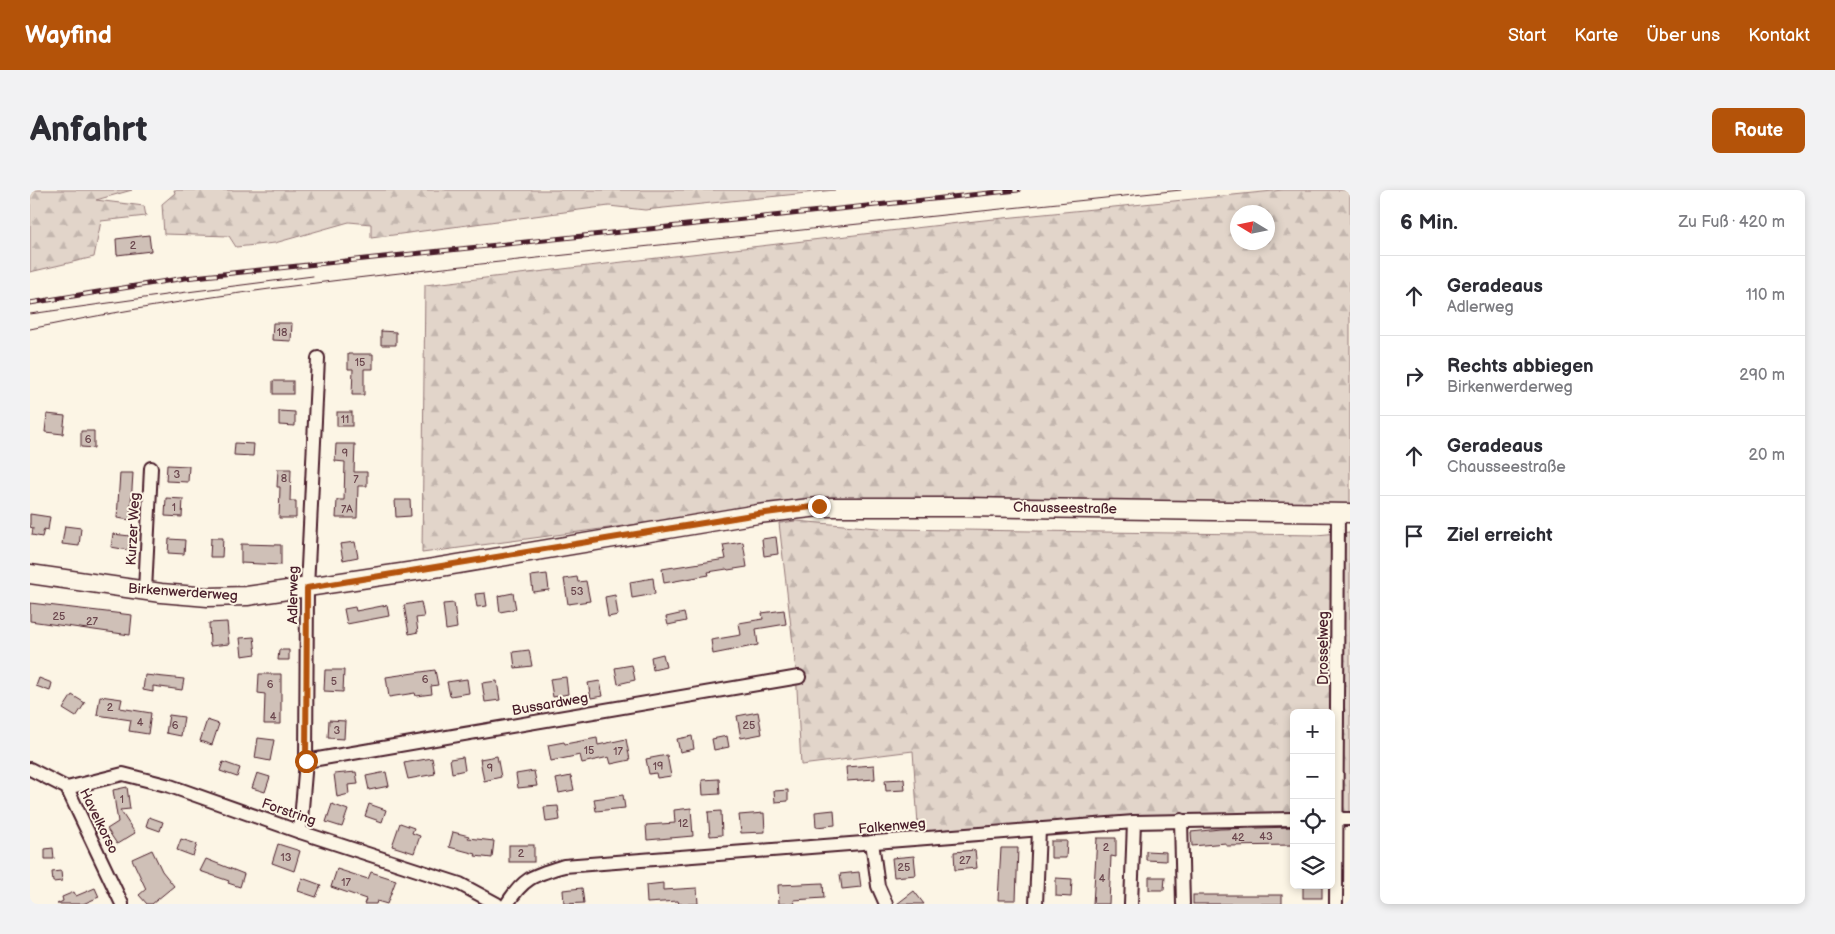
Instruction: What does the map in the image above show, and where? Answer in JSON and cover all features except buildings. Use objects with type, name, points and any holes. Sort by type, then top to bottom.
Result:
[{"type":"street","name":"Adlerweg","points":[[300,832],[306,761],[307,588],[318,358]]},
{"type":"street","name":"Kurzer Weg","points":[[145,591],[151,468]]},
{"type":"street","name":"Chausseestraße","points":[[780,511],[819,506],[1344,513]]},
{"type":"street","name":"Birkenwerderweg","points":[[30,574],[145,591],[208,597],[247,596],[307,588],[780,511]]},
{"type":"street","name":"Drosselweg","points":[[1335,799],[1344,513]]},
{"type":"street","name":"Bussardweg","points":[[306,761],[799,677]]},
{"type":"street","name":"Havelkorso","points":[[30,769],[67,788],[122,904]]},
{"type":"street","name":"Forstring","points":[[67,788],[123,774],[170,786],[300,832],[460,884],[497,904]]},
{"type":"street","name":"Falkenweg","points":[[507,904],[516,890],[534,875],[564,866],[1134,822],[1290,819]]},
{"type":"street","points":[[1335,819],[1350,819]]},
{"type":"street","points":[[1181,820],[1183,904]]},
{"type":"street","points":[[1131,904],[1134,822]]},
{"type":"street","points":[[1036,904],[1040,829]]},
{"type":"street","points":[[872,842],[878,886],[886,904]]},
{"type":"street","name":"Drosselweg","points":[[1335,844],[1336,904]]},
{"type":"green space","points":[[30,190],[132,190],[96,200],[144,206],[146,216],[101,221],[94,257],[30,272]]},
{"type":"green space","points":[[174,190],[835,190],[645,210],[609,206],[371,238],[371,224],[349,222],[275,243],[236,247],[229,236],[164,234],[162,204],[175,193]]},
{"type":"green space","points":[[1283,190],[1350,190],[1350,507],[817,500],[422,553],[425,285],[984,220]]},
{"type":"green space","points":[[796,521],[890,529],[1316,535],[1350,532],[1350,819],[1335,819],[1335,709],[1290,709],[1290,819],[919,839],[913,751],[801,765],[796,670],[779,523]]},
{"type":"tram line","points":[[30,329],[168,304],[306,284],[1181,190]]},
{"type":"tram line","points":[[30,314],[313,276]]},
{"type":"railway","points":[[30,303],[185,278],[1018,190]]},
{"type":"route","points":[[306,761],[307,588],[758,514],[819,506]]}]
